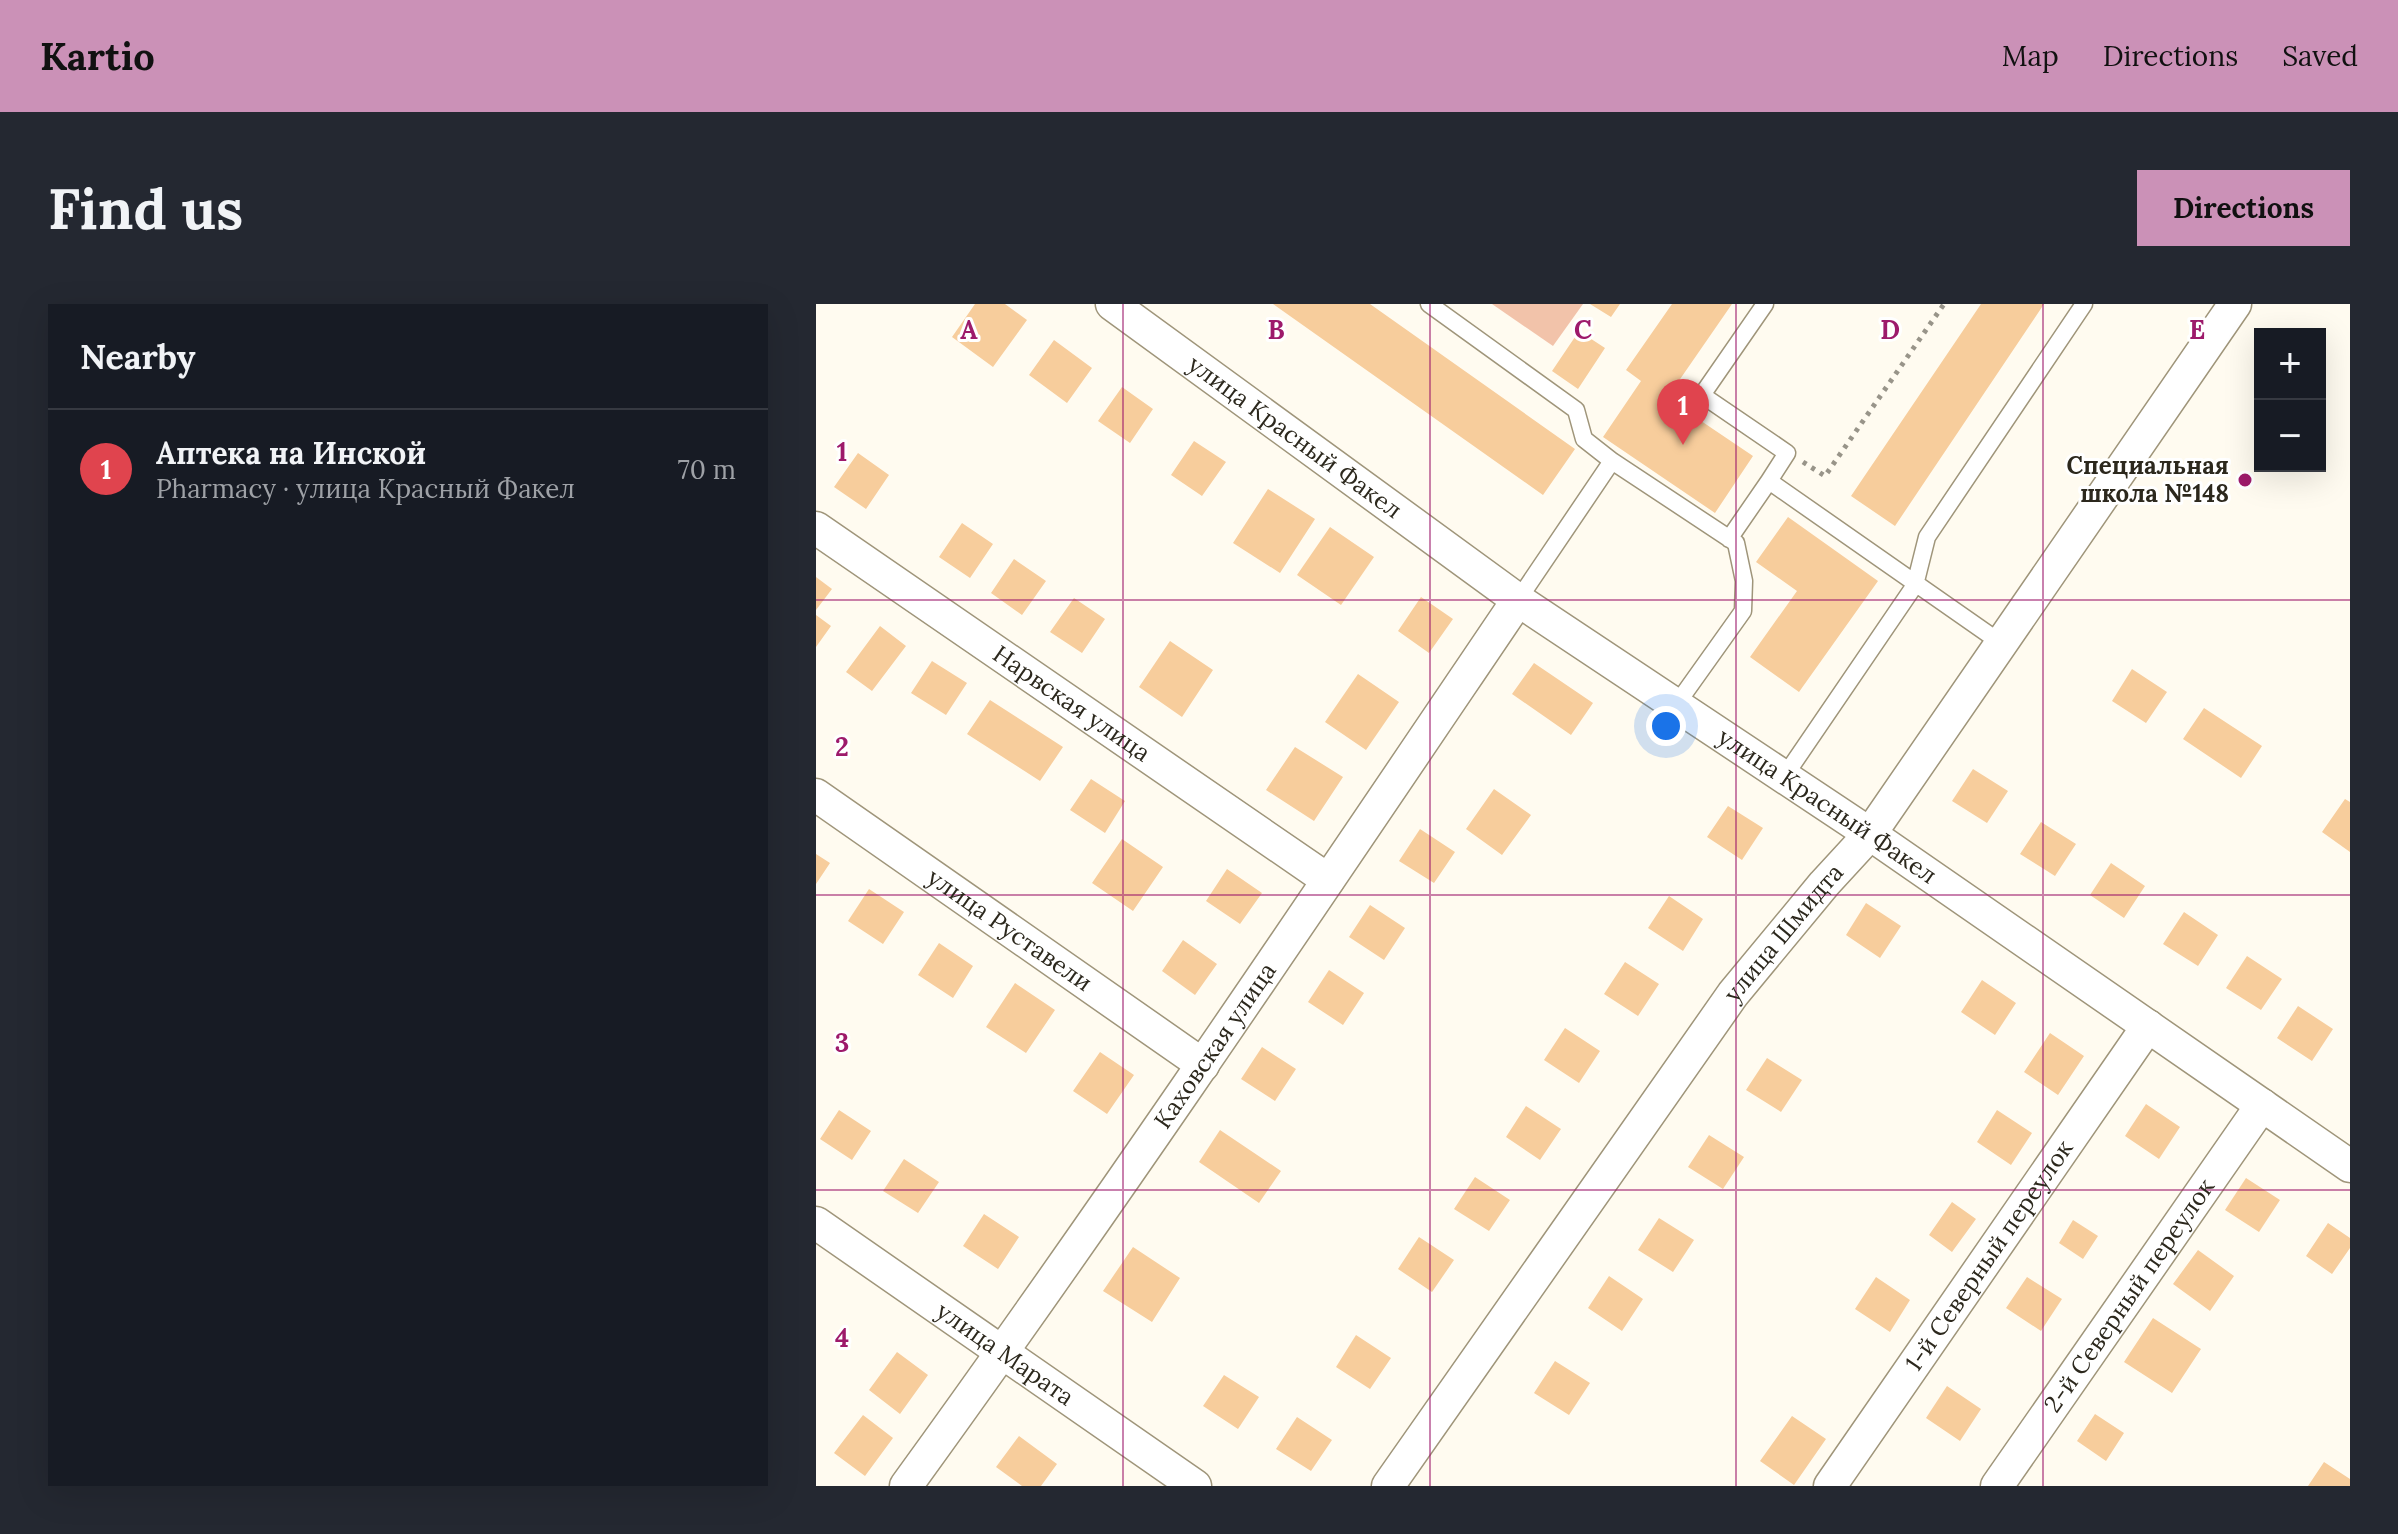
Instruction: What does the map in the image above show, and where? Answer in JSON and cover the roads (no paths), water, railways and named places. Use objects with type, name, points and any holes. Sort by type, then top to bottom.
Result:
[{"type":"street","name":"улица Красный Факел","points":[[1112,304],[1518,600],[1870,834],[2350,1166]]},
{"type":"street","name":"улица Шмидта","points":[[1388,1486],[1733,994],[1824,884],[1870,834],[2235,304]]},
{"type":"street","name":"Нарвская улица","points":[[816,528],[1328,880]]},
{"type":"street","name":"Каховская улица","points":[[906,1486],[1203,1065],[1518,600]]},
{"type":"street","name":"улица Руставели","points":[[816,795],[1203,1065]]},
{"type":"street","name":"1-й Северный переулок","points":[[1830,1486],[2148,1026]]},
{"type":"street","name":"2-й Северный переулок","points":[[1997,1486],[2262,1105]]},
{"type":"street","name":"улица Марата","points":[[816,1223],[1195,1486]]},
{"type":"lane","points":[[1429,304],[1449,310],[1576,410],[1584,439],[1612,461],[1736,543],[1744,581],[1743,611],[1676,705]]},
{"type":"lane","points":[[1729,539],[1787,453],[1702,395],[1765,304]]},
{"type":"lane","points":[[1784,777],[1915,585],[1927,537],[2084,304]]},
{"type":"lane","points":[[1518,600],[1612,461]]},
{"type":"lane","points":[[1769,481],[2001,643]]},
{"type":"place","name":"Аптека на Инской","points":[[1683,445]]},
{"type":"place","name":"Специальная школа №148","points":[[2245,480]]}]
